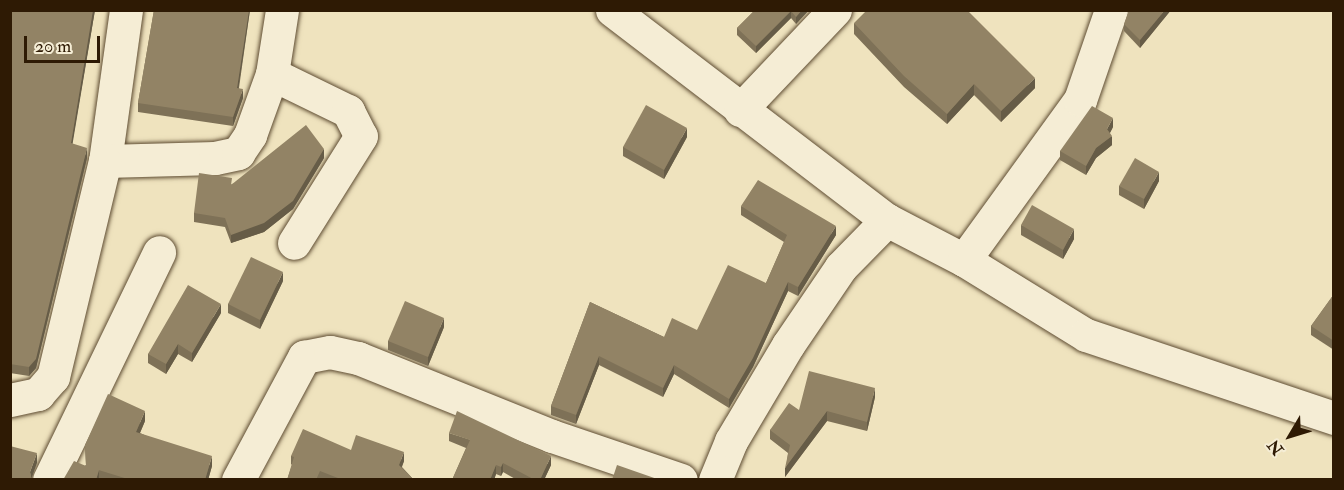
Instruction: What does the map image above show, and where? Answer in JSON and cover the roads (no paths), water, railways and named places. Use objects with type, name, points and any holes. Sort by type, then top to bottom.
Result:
[{"type":"street","points":[[10,400],[38,394],[53,377],[105,161],[126,10]]},
{"type":"street","points":[[105,161],[215,158],[238,153],[250,135],[272,74],[282,10]]},
{"type":"street","points":[[612,10],[887,220],[964,260],[1086,335],[1334,418]]},
{"type":"street","points":[[740,110],[835,10]]},
{"type":"street","points":[[964,260],[1080,100],[1111,10]]},
{"type":"street","points":[[272,74],[348,111],[361,136],[294,243]]},
{"type":"street","points":[[716,480],[731,441],[788,345],[842,267],[887,220]]},
{"type":"street","points":[[49,480],[159,252]]},
{"type":"street","points":[[238,480],[304,357],[330,352],[358,358],[552,436],[681,480]]}]
